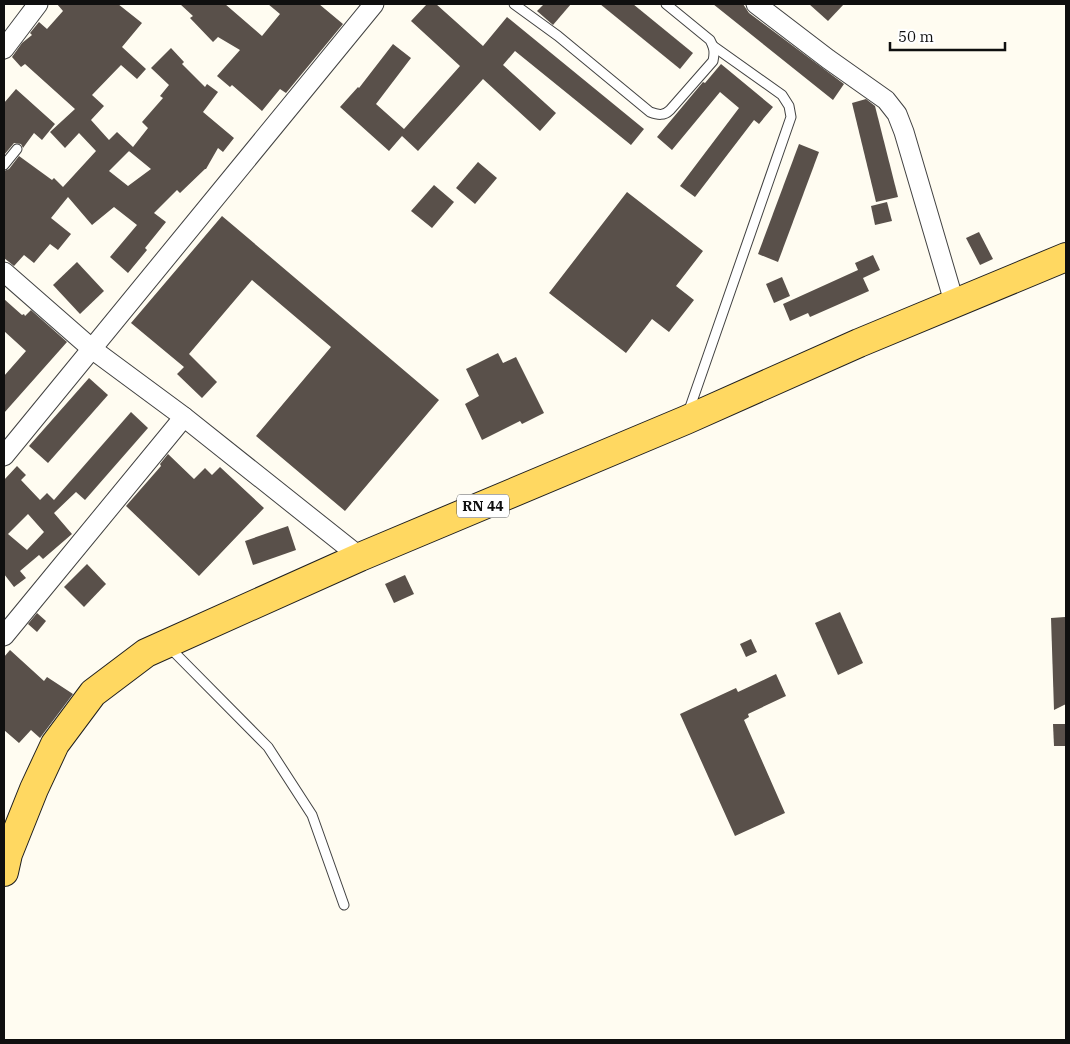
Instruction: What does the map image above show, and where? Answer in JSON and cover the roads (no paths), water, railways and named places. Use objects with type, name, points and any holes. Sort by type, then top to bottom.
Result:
[{"type":"main road","name":"RN 44","points":[[4,872],[8,854],[55,744],[93,693],[146,653],[360,557],[686,420],[859,343],[1066,256]]},
{"type":"street","points":[[4,49],[38,4]]},
{"type":"street","points":[[4,456],[374,4]]},
{"type":"street","points":[[756,4],[886,100],[897,114],[955,304]]},
{"type":"street","points":[[4,272],[92,349],[184,417],[360,557]]},
{"type":"street","points":[[4,636],[184,417]]},
{"type":"lane","points":[[514,4],[566,43],[650,112],[658,115],[666,114],[712,60],[714,54],[710,40],[671,5]]},
{"type":"lane","points":[[686,420],[791,117],[789,106],[782,95],[713,46]]},
{"type":"lane","points":[[4,166],[17,149]]},
{"type":"lane","points":[[167,644],[268,747],[312,815],[344,905]]}]
